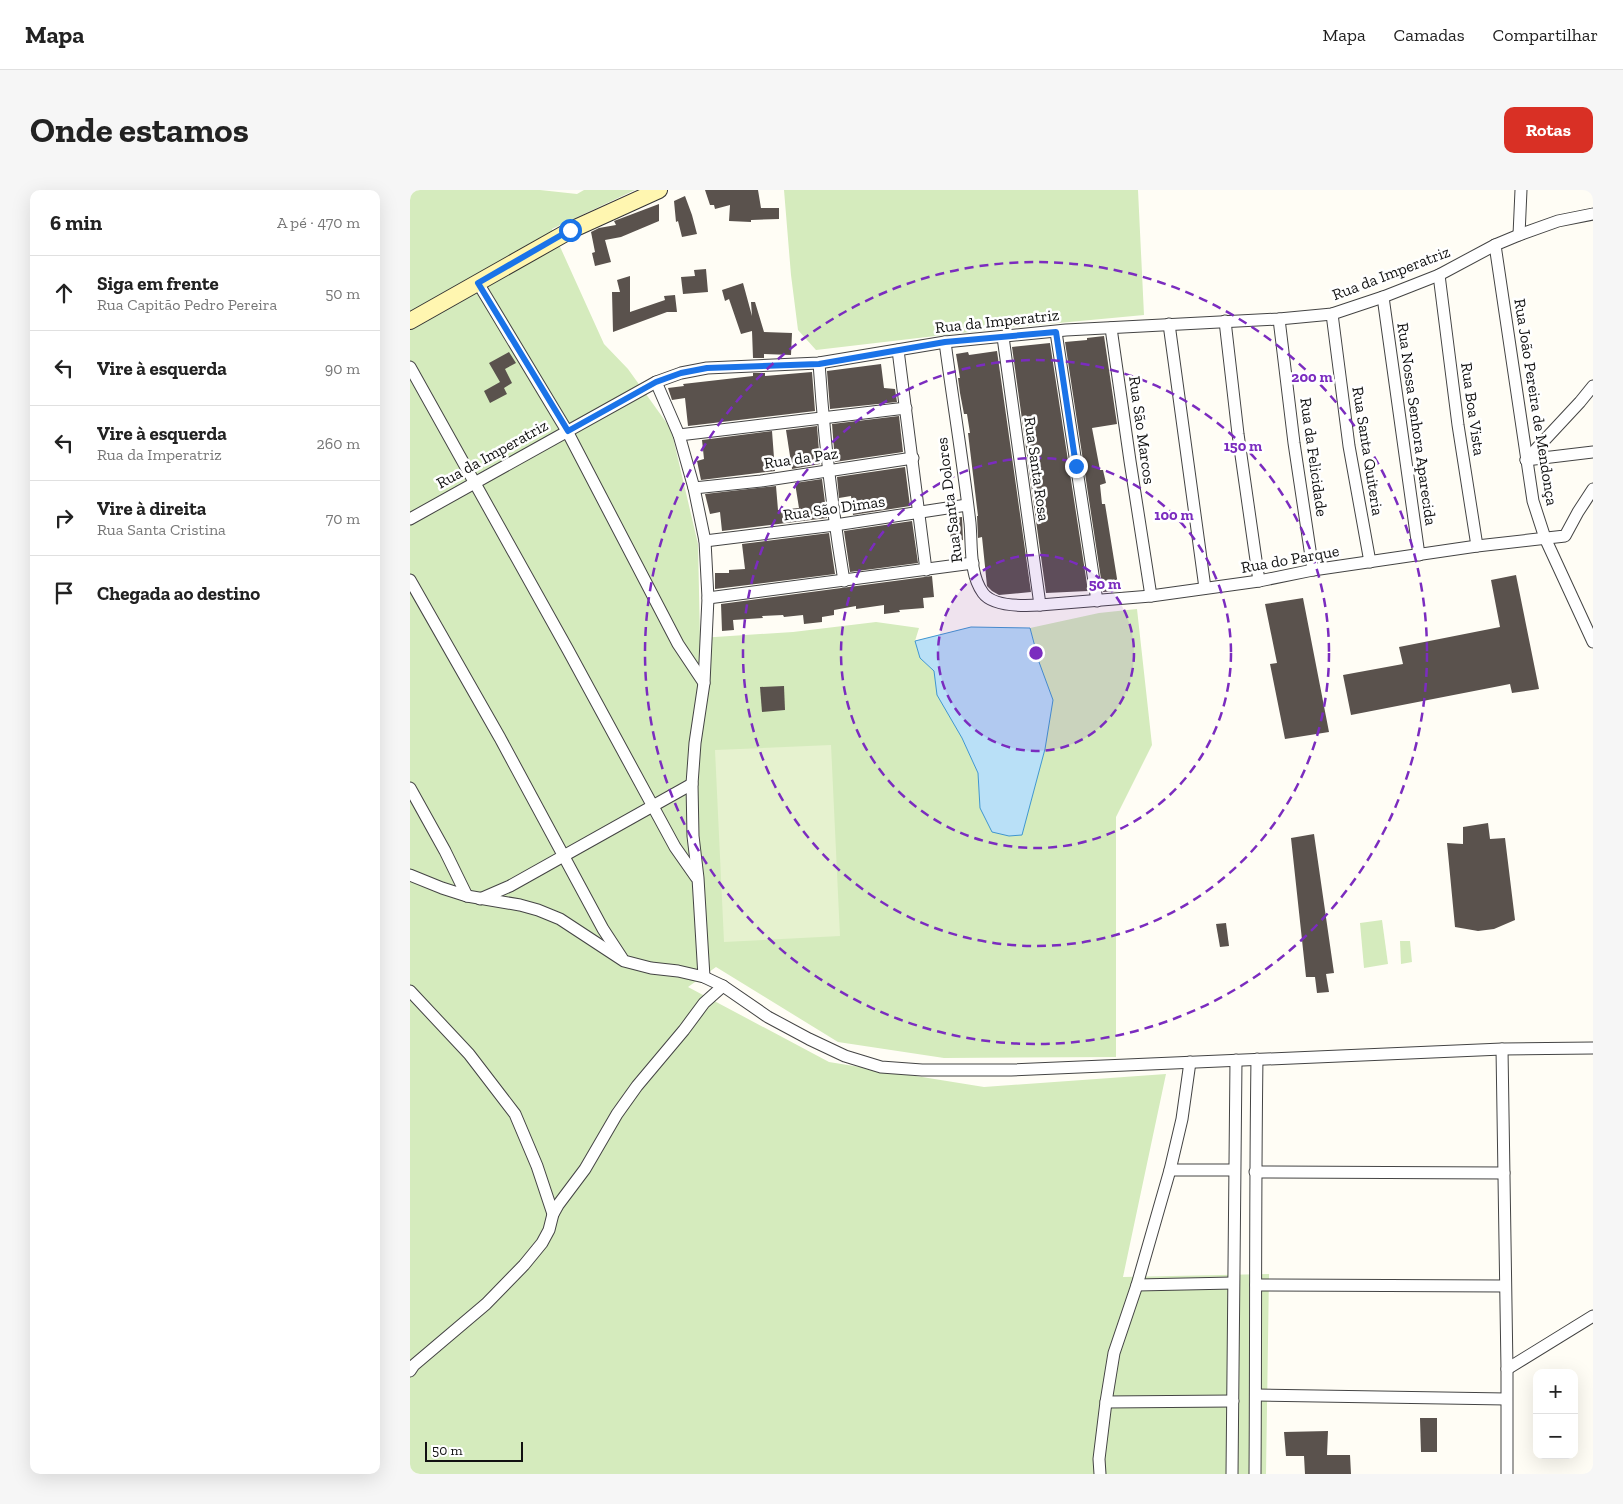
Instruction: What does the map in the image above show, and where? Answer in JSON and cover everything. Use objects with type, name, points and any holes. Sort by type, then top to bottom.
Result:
[{"type":"street","points":[[410,321],[570,230],[659,190]]},
{"type":"street","points":[[1519,235],[1521,190]]},
{"type":"street","name":"Rua da Imperatriz","points":[[410,518],[656,382],[681,373],[707,368],[819,364],[945,342],[1111,328],[1279,319],[1332,314],[1439,276],[1495,245],[1519,235],[1558,221],[1593,214]]},
{"type":"street","name":"Rua João Pereira de Mendonça","points":[[1495,245],[1532,501],[1545,538],[1592,634]]},
{"type":"street","name":"Rua Boa Vista","points":[[1439,276],[1458,425],[1477,546]]},
{"type":"street","points":[[478,283],[568,431],[678,644],[704,683]]},
{"type":"street","name":"Rua Nossa Senhora Aparecida","points":[[1383,297],[1419,555]]},
{"type":"street","name":"Rua Santa Quiteria","points":[[1332,314],[1349,446],[1370,562]]},
{"type":"street","name":"Rua da Felicidade","points":[[1279,319],[1294,443],[1313,570]]},
{"type":"street","points":[[1225,321],[1238,434],[1259,581]]},
{"type":"street","points":[[1169,324],[1205,588]]},
{"type":"street","name":"Rua São Marcos","points":[[1111,328],[1151,596]]},
{"type":"street","points":[[1056,332],[1097,602]]},
{"type":"street","name":"Rua Santa Rosa","points":[[1003,337],[1040,605]]},
{"type":"street","name":"Rua Santa Dolores","points":[[945,342],[967,505],[974,576],[984,594],[992,600],[1022,606],[1040,605]]},
{"type":"street","points":[[898,350],[926,570]]},
{"type":"street","points":[[819,364],[822,418],[844,581]]},
{"type":"street","points":[[410,367],[675,848],[698,878]]},
{"type":"street","points":[[656,382],[679,435],[694,488],[705,541],[708,598],[704,683],[695,743],[692,784],[693,836],[698,878],[704,977]]},
{"type":"street","points":[[1526,460],[1593,386]]},
{"type":"street","points":[[679,435],[906,408]]},
{"type":"street","points":[[1526,460],[1593,452]]},
{"type":"street","name":"Rua da Paz","points":[[694,488],[830,471],[913,458]]},
{"type":"street","points":[[1545,538],[1565,536],[1593,489]]},
{"type":"street","name":"Rua São Dimas","points":[[705,541],[967,505]]},
{"type":"street","name":"Rua do Parque","points":[[1040,605],[1097,602],[1151,596],[1259,581],[1313,570],[1545,538]]},
{"type":"street","points":[[708,598],[973,563]]},
{"type":"street","points":[[410,580],[500,738],[562,856],[624,961]]},
{"type":"street","points":[[480,899],[510,886],[692,784]]},
{"type":"street","points":[[410,788],[467,896]]},
{"type":"street","points":[[410,875],[467,896],[538,910],[560,919],[624,961],[651,968],[678,971],[704,977],[723,986],[768,1017],[809,1039],[845,1056],[881,1067],[922,1070],[1011,1070],[1502,1049],[1593,1048]]},
{"type":"street","points":[[410,1370],[486,1304],[542,1243],[563,1198],[585,1169],[637,1086],[704,1003],[723,986]]},
{"type":"street","points":[[410,991],[469,1054],[515,1114],[537,1166],[554,1214]]},
{"type":"street","points":[[1502,1049],[1507,1369],[1506,1474]]},
{"type":"street","points":[[1255,1474],[1257,1059]]},
{"type":"street","points":[[1232,1474],[1236,1060]]},
{"type":"street","points":[[1100,1474],[1099,1459],[1114,1353],[1137,1286],[1170,1170],[1182,1119],[1190,1062]]},
{"type":"street","points":[[1170,1170],[1234,1170]]},
{"type":"street","points":[[1255,1172],[1504,1173]]},
{"type":"street","points":[[1137,1286],[1233,1283]]},
{"type":"street","points":[[1256,1285],[1505,1286]]},
{"type":"street","points":[[1507,1369],[1593,1316]]},
{"type":"street","points":[[1256,1395],[1506,1398]]},
{"type":"street","points":[[1106,1402],[1232,1401]]},
{"type":"green space","points":[[410,190],[540,190],[577,194],[584,190],[635,190],[552,229],[604,344],[628,369],[671,429],[698,544],[700,638],[793,632],[876,622],[919,628],[915,641],[920,658],[934,671],[938,695],[962,738],[978,773],[980,808],[1009,836],[1022,834],[1045,749],[1039,662],[1030,628],[1099,613],[1137,609],[1152,745],[1116,817],[1116,1057],[944,1058],[838,1042],[716,967],[688,987],[829,1062],[984,1087],[1166,1074],[1123,1277],[1269,1274],[1266,1474],[410,1474]]},
{"type":"green space","points":[[784,190],[1138,190],[1144,315],[995,329],[816,350],[798,330]]},
{"type":"green space","points":[[831,745],[840,936],[724,942],[715,750]]},
{"type":"green space","points":[[1382,920],[1388,964],[1364,968],[1360,923]]},
{"type":"green space","points":[[1400,941],[1410,941],[1412,962],[1401,964]]},
{"type":"water","points":[[971,627],[1030,628],[1039,662],[1053,700],[1045,749],[1022,835],[1009,836],[992,832],[980,808],[978,773],[962,738],[937,695],[934,671],[920,658],[915,641]]},
{"type":"building","points":[[705,190],[758,190],[761,208],[779,208],[779,219],[751,220],[751,222],[729,221],[730,205],[715,209],[714,205],[710,205]]},
{"type":"building","points":[[685,196],[697,234],[682,237],[678,221],[676,222],[674,201]]},
{"type":"building","points":[[659,204],[659,221],[621,237],[605,240],[611,262],[595,266],[592,253],[595,252],[591,232],[599,228],[616,225],[614,221]]},
{"type":"building","points":[[706,269],[708,292],[683,294],[681,277],[695,276],[694,270]]},
{"type":"building","points":[[630,276],[630,312],[665,300],[664,296],[675,295],[677,312],[667,312],[613,332],[612,292],[620,292],[617,280]]},
{"type":"building","points":[[743,283],[752,316],[751,302],[755,302],[764,332],[792,333],[791,355],[764,354],[764,358],[753,358],[752,331],[741,334],[729,299],[725,301],[722,290]]},
{"type":"building","points":[[1104,336],[1117,424],[1092,428],[1100,470],[1103,470],[1106,483],[1100,485],[1102,504],[1105,504],[1119,591],[1103,592],[1065,342]]},
{"type":"building","points":[[1050,343],[1088,591],[1046,593],[1012,347]]},
{"type":"building","points":[[997,351],[1031,592],[999,595],[987,586],[982,537],[978,538],[978,516],[968,433],[970,433],[967,414],[964,414],[960,393],[958,378],[960,378],[956,354],[968,352],[969,355]]},
{"type":"building","points":[[509,352],[516,363],[505,369],[512,383],[504,388],[507,394],[490,403],[484,391],[500,382],[489,363]]},
{"type":"building","points":[[881,364],[884,388],[895,389],[897,402],[830,409],[827,371]]},
{"type":"building","points":[[812,372],[815,411],[688,426],[685,398],[672,400],[668,388],[684,386],[683,384],[753,376],[753,373],[765,373],[765,376]]},
{"type":"building","points":[[899,416],[903,452],[835,462],[832,424]]},
{"type":"building","points":[[817,426],[820,464],[792,469],[786,430]]},
{"type":"building","points":[[772,431],[775,471],[701,480],[697,461],[704,459],[702,440]]},
{"type":"building","points":[[905,467],[910,506],[853,515],[851,496],[839,498],[837,477]]},
{"type":"building","points":[[822,479],[827,518],[722,531],[720,512],[710,514],[705,494],[776,486],[778,510],[799,508],[795,483]]},
{"type":"building","points":[[962,517],[963,540],[951,542],[949,518]]},
{"type":"building","points":[[912,521],[918,563],[850,572],[844,531]]},
{"type":"building","points":[[829,533],[835,574],[715,589],[715,573],[729,573],[729,570],[745,569],[742,544]]},
{"type":"building","points":[[1516,575],[1539,689],[1512,693],[1510,684],[1351,715],[1343,675],[1403,664],[1399,647],[1500,627],[1491,580]]},
{"type":"building","points":[[932,576],[934,597],[923,598],[924,608],[899,610],[900,612],[884,614],[884,605],[856,609],[856,606],[834,610],[834,615],[822,617],[822,622],[804,624],[803,615],[784,617],[783,615],[762,616],[763,618],[733,620],[734,630],[722,631],[721,604]]},
{"type":"building","points":[[1303,598],[1329,732],[1285,739],[1270,664],[1277,663],[1265,604]]},
{"type":"building","points":[[784,686],[785,710],[762,712],[760,687]]},
{"type":"building","points":[[1488,823],[1490,839],[1505,838],[1515,920],[1494,929],[1478,931],[1455,927],[1447,843],[1463,844],[1463,827]]},
{"type":"building","points":[[1314,834],[1334,973],[1326,974],[1329,992],[1317,993],[1315,977],[1306,977],[1291,838]]},
{"type":"building","points":[[1226,923],[1229,946],[1220,947],[1216,924]]},
{"type":"building","points":[[1420,1418],[1437,1418],[1437,1452],[1421,1452]]},
{"type":"building","points":[[1328,1431],[1327,1455],[1350,1455],[1351,1474],[1305,1474],[1304,1456],[1286,1456],[1284,1432]]},
{"type":"route","points":[[570,230],[478,283],[568,431],[656,382],[681,373],[707,368],[819,364],[945,342],[1056,332],[1076,466]]}]
